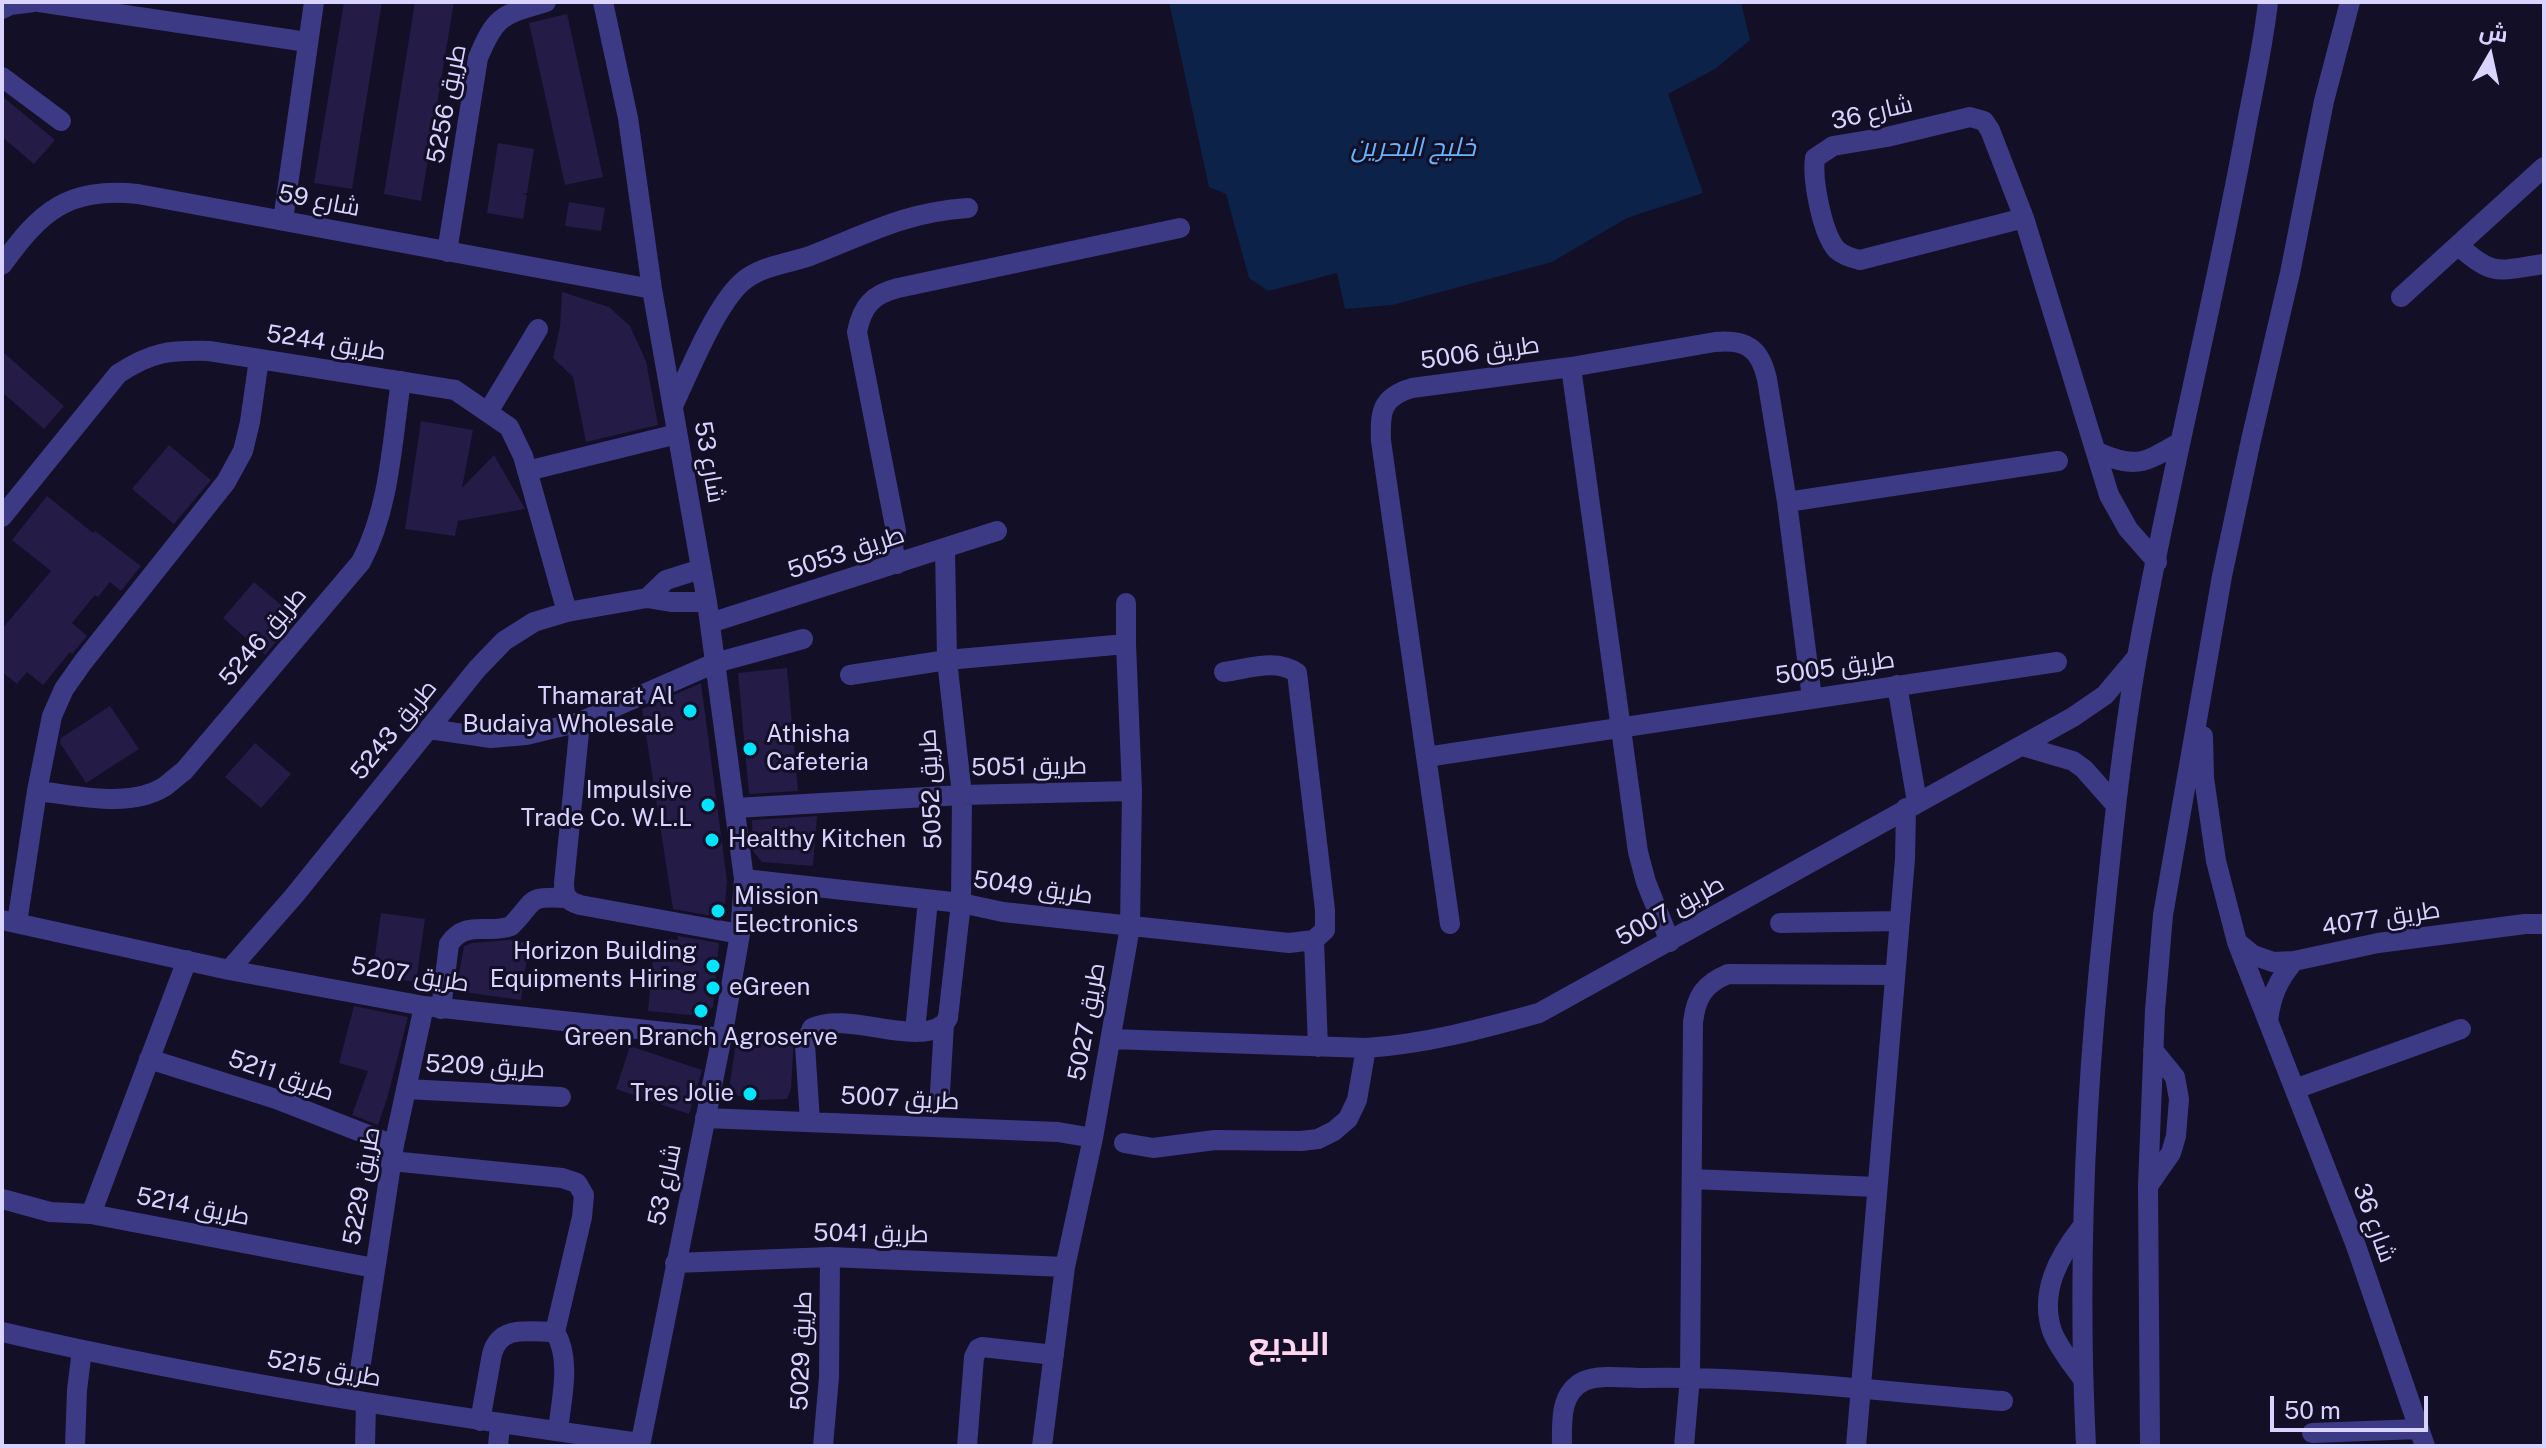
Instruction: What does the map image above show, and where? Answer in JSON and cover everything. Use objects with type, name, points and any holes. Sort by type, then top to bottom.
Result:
[{"type":"street","points":[[2,9],[36,2],[307,42]]},
{"type":"street","points":[[283,220],[314,2]]},
{"type":"street","name":"طريق 5256","points":[[447,252],[478,58],[490,28],[510,13],[546,2]]},
{"type":"street","points":[[590,2],[603,2]]},
{"type":"street","name":"شارع 53","points":[[603,2],[628,118],[652,289],[707,602],[744,879],[740,934],[721,1038],[640,1444]]},
{"type":"street","points":[[2086,1446],[2082,1378],[2082,1227],[2086,1119],[2115,804],[2138,656],[2179,443],[2229,221],[2268,2]]},
{"type":"street","points":[[2324,101],[2335,2]]},
{"type":"street","points":[[2150,1446],[2148,1186],[2153,1050],[2163,915],[2229,546],[2290,273],[2324,101],[2350,2]]},
{"type":"street","points":[[2,77],[61,121]]},
{"type":"street","name":"شارع 36","points":[[2024,218],[1860,260],[1846,257],[1834,247],[1819,208],[1813,168],[1815,158],[1833,146],[1970,117],[1984,121],[2024,218],[2109,495],[2117,512],[2157,562]]},
{"type":"street","points":[[2401,297],[2544,167]]},
{"type":"street","name":"شارع 59","points":[[2,265],[38,220],[59,205],[113,191],[652,289]]},
{"type":"street","points":[[673,406],[724,304],[742,281],[763,270],[807,257],[893,221],[939,210],[968,208]]},
{"type":"street","points":[[904,562],[893,548],[897,535],[857,332],[860,316],[868,302],[882,292],[898,288],[1180,228]]},
{"type":"street","points":[[2459,246],[2477,263],[2490,269],[2544,264]]},
{"type":"street","points":[[488,412],[538,329]]},
{"type":"street","name":"طريق 5006","points":[[1450,924],[1381,441],[1380,420],[1385,404],[1396,392],[1734,340],[1751,347],[1763,361],[1787,502],[1812,698]]},
{"type":"street","name":"طريق 5244","points":[[2,517],[118,374],[141,359],[175,350],[209,351],[455,390],[509,427],[527,471],[567,612]]},
{"type":"street","points":[[10,922],[52,716],[64,689],[83,662],[226,482],[243,451],[259,359]]},
{"type":"street","points":[[1571,367],[1641,867],[1670,942]]},
{"type":"street","name":"طريق 5246","points":[[37,791],[101,798],[132,797],[161,788],[184,771],[361,562],[373,539],[381,513],[401,381]]},
{"type":"street","points":[[527,471],[677,434]]},
{"type":"street","points":[[2097,452],[2130,464],[2156,456],[2179,443]]},
{"type":"street","points":[[1787,502],[2058,461]]},
{"type":"street","name":"طريق 5053","points":[[710,623],[997,531]]},
{"type":"street","name":"طريق 5052","points":[[940,1092],[944,1024],[948,1018],[961,903],[962,795],[947,660],[945,548]]},
{"type":"street","name":"طريق 5243","points":[[647,598],[666,580],[701,569]]},
{"type":"street","name":"طريق 5243","points":[[229,970],[294,896],[477,669],[504,641],[534,622],[567,612],[647,598],[707,602]]},
{"type":"street","name":"طريق 5027","points":[[1042,1446],[1065,1267],[1093,1138],[1130,927],[1132,791],[1126,603]]},
{"type":"street","points":[[429,729],[508,738],[580,722],[715,663],[803,639]]},
{"type":"street","points":[[850,675],[947,660],[1126,644]]},
{"type":"street","name":"طريق 5007","points":[[1111,1039],[1366,1048],[1458,1036],[1539,1013],[2090,707],[2105,695],[2138,656]]},
{"type":"street","name":"طريق 5005","points":[[1426,757],[2057,662]]},
{"type":"street","points":[[1224,672],[1273,665],[1287,666],[1297,673],[1325,910],[1325,930],[1314,940],[1318,1047]]},
{"type":"street","points":[[1856,1446],[1876,1187],[1912,805],[1897,685]]},
{"type":"street","name":"شارع 36","points":[[2201,690],[2204,778],[2214,847],[2237,942],[2355,1243],[2422,1437]]},
{"type":"street","points":[[580,722],[564,883],[566,898],[580,905],[740,934]]},
{"type":"street","points":[[2022,746],[2073,761],[2115,804]]},
{"type":"street","name":"طريق 5051","points":[[735,808],[962,795],[1132,791]]},
{"type":"street","name":"طريق 5049","points":[[744,879],[961,903],[1003,912],[1130,927],[1289,943],[1314,940]]},
{"type":"street","name":"طريق 5229","points":[[359,1376],[374,1268],[406,1089],[449,944],[463,931],[511,926],[537,897],[566,898]]},
{"type":"street","points":[[915,1031],[928,900]]},
{"type":"street","points":[[1780,923],[1900,921]]},
{"type":"street","name":"طريق 5207","points":[[10,922],[229,970],[432,1007],[721,1038]]},
{"type":"street","name":"طريق 4077","points":[[2268,1021],[2270,999],[2279,978],[2294,961],[2378,943],[2544,924]]},
{"type":"street","points":[[2237,942],[2253,955],[2273,962],[2294,961]]},
{"type":"street","points":[[91,1214],[187,960]]},
{"type":"street","points":[[1684,1446],[1690,1377],[1693,1022],[1701,992],[1713,980],[1728,974],[1895,975]]},
{"type":"street","points":[[810,1121],[805,1045],[812,1028],[833,1023],[928,1032],[944,1024]]},
{"type":"street","points":[[2295,1089],[2461,1029]]},
{"type":"street","points":[[1124,1143],[1153,1148],[1215,1140],[1318,1139],[1348,1119],[1357,1100],[1366,1048]]},
{"type":"street","name":"طريق 5211","points":[[149,1059],[276,1099],[393,1153],[562,1178],[577,1183],[584,1195],[582,1217],[555,1332]]},
{"type":"street","name":"طريق 5209","points":[[406,1089],[561,1097]]},
{"type":"street","name":"طريق 5007","points":[[705,1118],[1058,1132],[1093,1138]]},
{"type":"street","points":[[1693,1179],[1876,1187]]},
{"type":"street","name":"طريق 5214","points":[[2,1199],[50,1212],[91,1214],[374,1268]]},
{"type":"street","points":[[2082,1227],[2065,1249],[2052,1274],[2048,1302],[2052,1331],[2082,1378]]},
{"type":"street","name":"طريق 5041","points":[[675,1263],[830,1257],[1065,1267]]},
{"type":"street","name":"طريق 5029","points":[[823,1446],[829,1377],[830,1257]]},
{"type":"street","name":"طريق 5215","points":[[2,1332],[366,1403],[640,1444]]},
{"type":"street","points":[[498,1446],[490,1422],[492,1354],[494,1344],[509,1332],[555,1332],[562,1344],[564,1359],[558,1431]]},
{"type":"street","points":[[967,1446],[974,1357],[978,1349],[1054,1355]]},
{"type":"street","points":[[75,1446],[82,1350]]},
{"type":"street","points":[[1562,1446],[1564,1406],[1571,1391],[1585,1380],[1690,1377],[2003,1401]]},
{"type":"street","points":[[365,1446],[366,1403]]},
{"type":"street","points":[[2312,1433],[2422,1437]]},
{"type":"water","name":"خليج البحرين","points":[[1169,2],[1741,2],[1750,40],[1715,69],[1668,94],[1703,193],[1627,218],[1552,262],[1392,305],[1345,309],[1337,273],[1268,291],[1249,278],[1226,194],[1209,187]]},
{"type":"building","points":[[344,2],[382,2],[352,189],[314,183]]},
{"type":"building","points":[[415,2],[454,2],[421,201],[384,194]]},
{"type":"building","points":[[567,14],[603,177],[565,185],[529,23]]},
{"type":"building","points":[[2,96],[55,140],[34,164],[2,137]]},
{"type":"building","points":[[498,143],[534,149],[527,193],[522,194],[527,195],[523,219],[487,213]]},
{"type":"building","points":[[569,202],[605,208],[601,231],[565,226]]},
{"type":"building","points":[[562,292],[609,307],[630,326],[646,361],[658,425],[586,442],[573,377],[553,358],[560,327]]},
{"type":"building","points":[[2,351],[64,406],[44,429],[2,392]]},
{"type":"building","points":[[421,421],[473,430],[462,488],[494,455],[525,509],[458,521],[455,536],[405,529]]},
{"type":"building","points":[[169,445],[211,480],[174,524],[132,489]]},
{"type":"building","points":[[47,496],[141,566],[121,591],[110,582],[98,597],[95,595],[72,623],[87,636],[43,685],[27,672],[17,684],[2,672],[2,629],[51,571],[12,540]]},
{"type":"building","points":[[254,582],[296,618],[265,655],[223,618]]},
{"type":"building","points":[[787,668],[798,791],[749,794],[738,673]]},
{"type":"building","points":[[701,683],[727,881],[724,918],[673,909],[642,709]]},
{"type":"building","points":[[110,706],[139,749],[86,783],[60,743],[61,738]]},
{"type":"building","points":[[255,743],[291,774],[261,808],[225,777]]},
{"type":"building","points":[[817,816],[813,866],[762,862],[753,851],[752,820]]},
{"type":"building","points":[[381,913],[425,919],[416,982],[372,976]]},
{"type":"building","points":[[678,936],[719,943],[713,1007],[701,1016],[648,1011],[655,938],[678,940]]},
{"type":"building","points":[[510,940],[529,943],[521,1000],[456,991],[464,946]]},
{"type":"building","points":[[354,1006],[408,1017],[378,1125],[352,1115],[368,1071],[339,1063]]},
{"type":"building","points":[[752,1029],[794,1037],[791,1089],[787,1099],[754,1100],[738,1096],[730,1083],[737,1035]]},
{"type":"building","points":[[630,1046],[702,1070],[689,1114],[616,1089]]},
{"type":"place","name":"Thamarat Al Budaiya Wholesale","points":[[690,711]]},
{"type":"place","name":"Athisha Cafeteria","points":[[750,749]]},
{"type":"place","name":"Impulsive Trade Co. W.L.L","points":[[708,805]]},
{"type":"place","name":"Healthy Kitchen","points":[[712,840]]},
{"type":"place","name":"Mission Electronics","points":[[718,911]]},
{"type":"place","name":"Horizon Building Equipments Hiring","points":[[713,966]]},
{"type":"place","name":"eGreen","points":[[713,988]]},
{"type":"place","name":"Green Branch Agroserve","points":[[701,1011]]},
{"type":"place","name":"Tres Jolie","points":[[750,1094]]},
{"type":"district","name":"البديع","points":[[1289,1345]]}]
